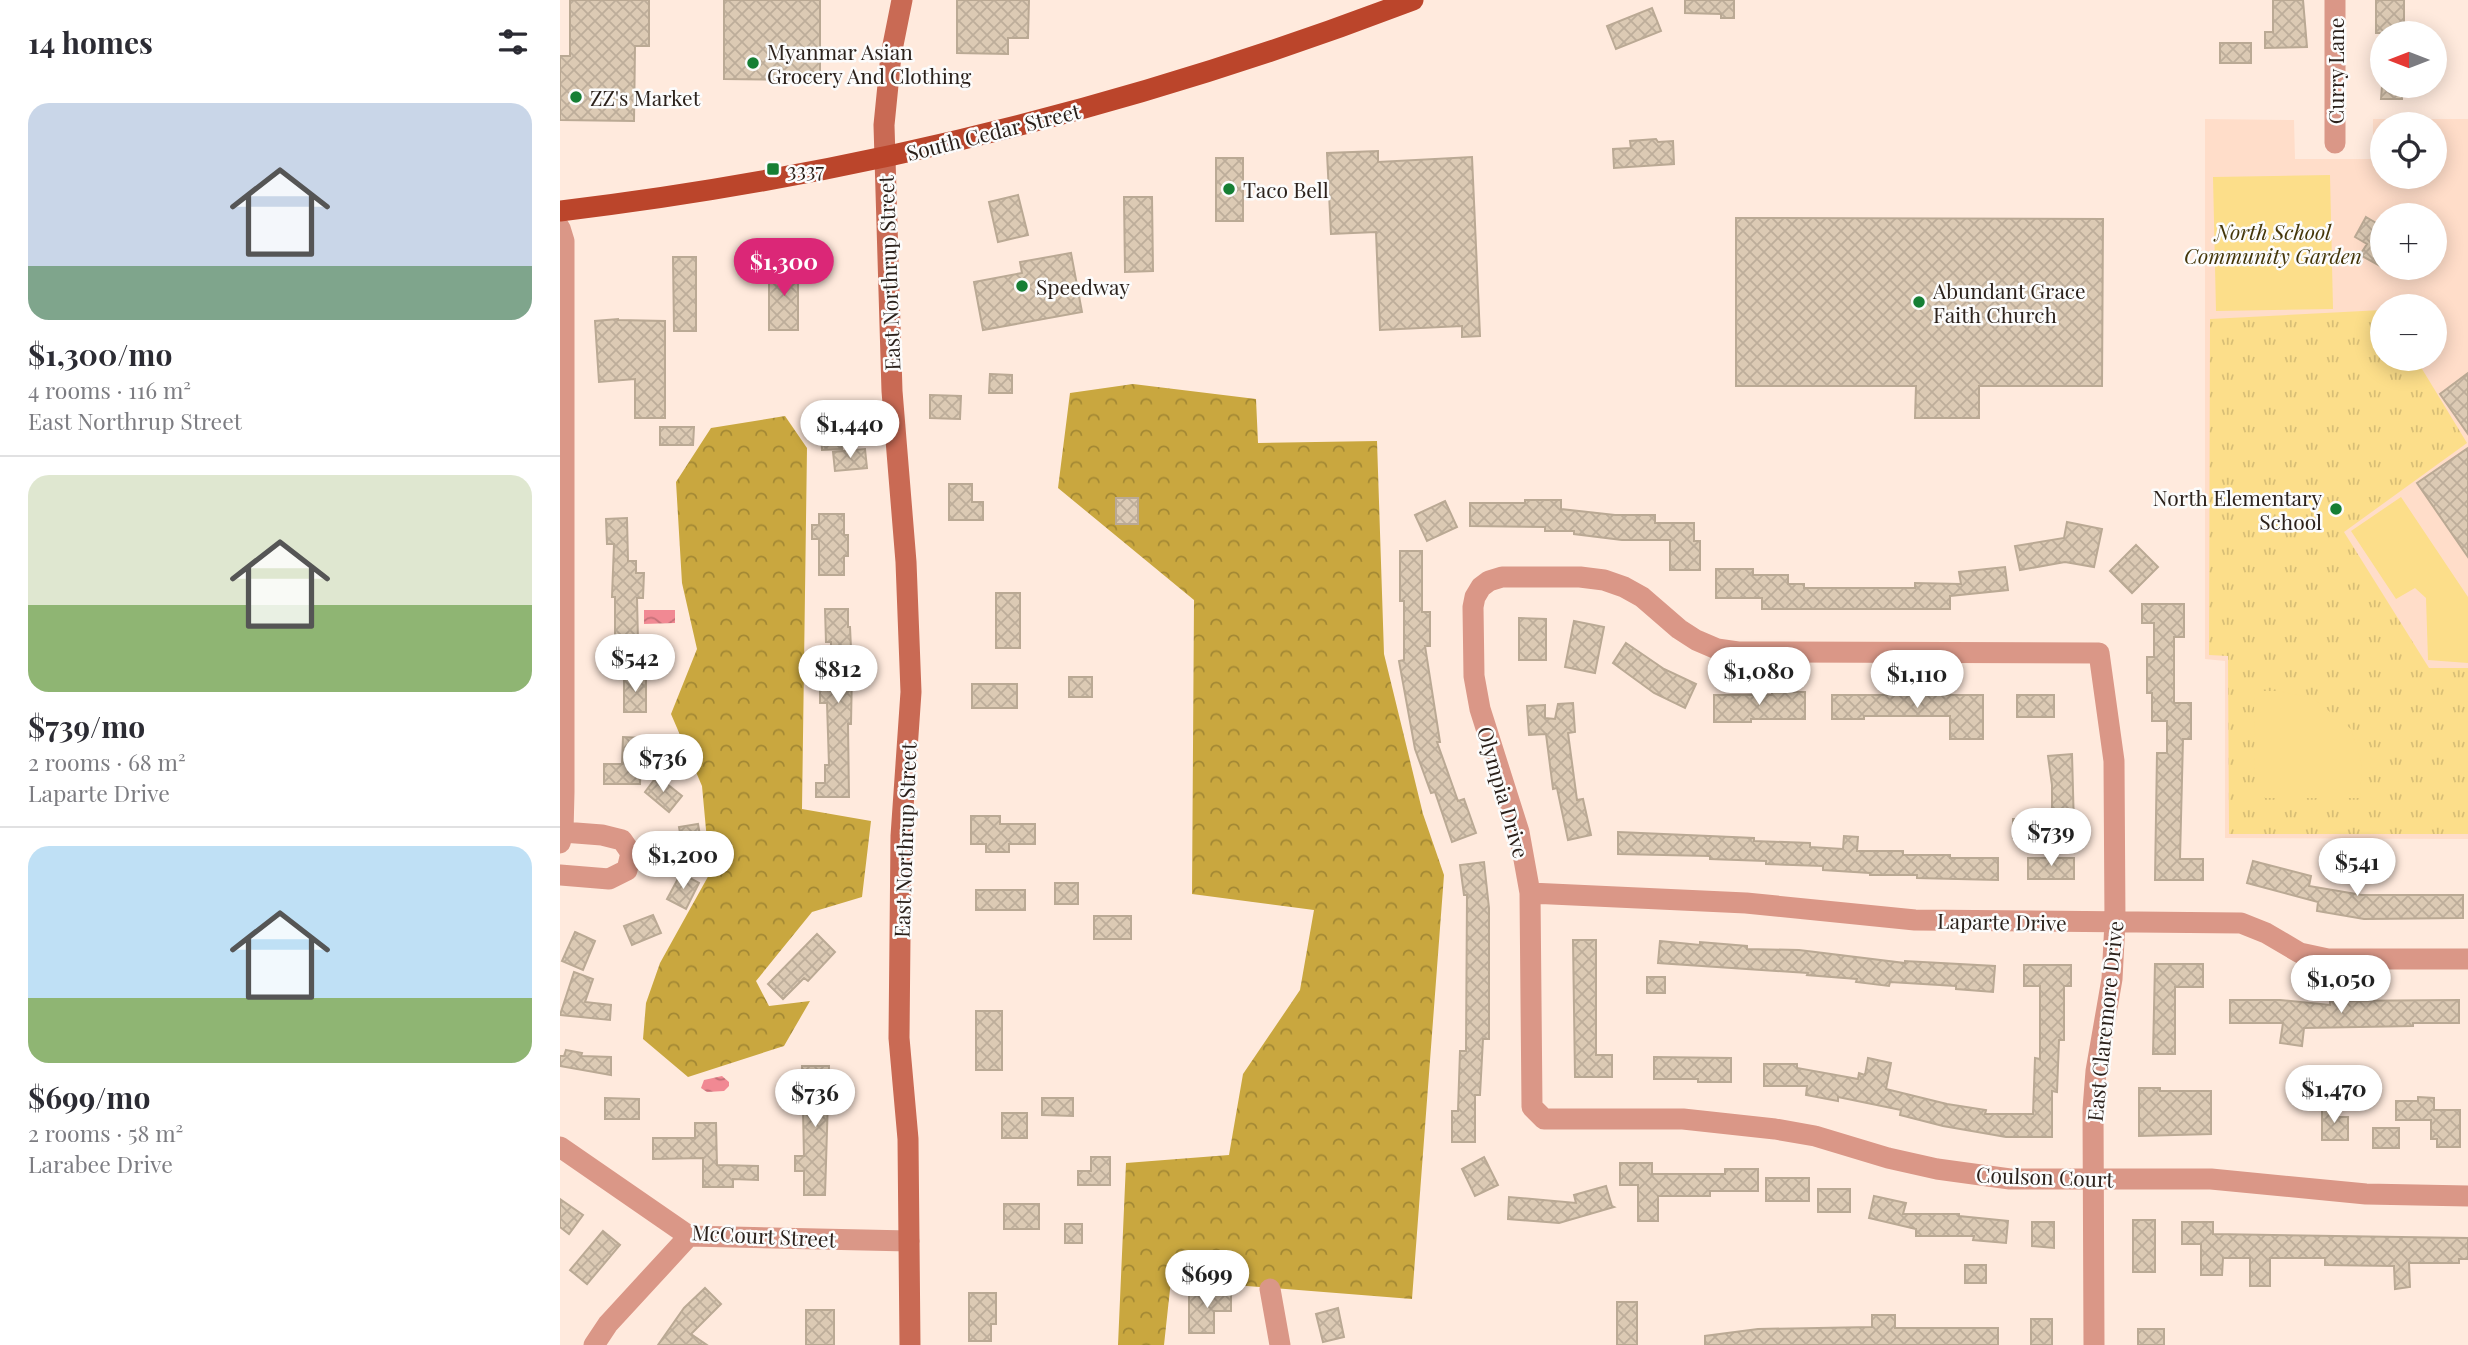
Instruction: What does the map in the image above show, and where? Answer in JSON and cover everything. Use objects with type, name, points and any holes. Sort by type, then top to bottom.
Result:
[{"type":"main road","name":"South Cedar Street","points":[[560,211],[720,188],[885,158],[1020,125],[1131,95],[1269,52],[1413,0]]},
{"type":"street","name":"East Northrup Street","points":[[902,0],[891,55],[884,125],[892,391],[906,562],[911,691],[901,836],[899,1026],[908,1139],[909,1345]]},
{"type":"street","name":"Curry Lane","points":[[2334,143],[2335,0]]},
{"type":"street","points":[[560,229],[564,241],[561,838],[602,835],[622,840],[632,853],[627,870],[609,879],[560,875]]},
{"type":"street","name":"East Claremore Drive","points":[[1481,587],[1502,577],[1580,577],[1604,580],[1625,587],[1642,597],[1696,640],[1717,649],[1738,652],[2099,653],[2114,761],[2115,922],[2112,979],[2096,1071],[2093,1109],[2094,1345]]},
{"type":"street","name":"Olympia Drive","points":[[1481,587],[1473,607],[1474,676],[1480,709],[1519,832],[1530,893],[1531,1107],[1544,1119]]},
{"type":"street","name":"Laparte Drive","points":[[1530,893],[1722,901],[1915,920],[2241,923],[2266,933],[2300,953],[2328,959],[2468,959]]},
{"type":"street","name":"Coulson Court","points":[[1544,1119],[1683,1119],[1723,1122],[1815,1136],[1937,1169],[2010,1179],[2211,1179],[2366,1195],[2468,1196]]},
{"type":"street","name":"McCourt Street","points":[[560,1147],[689,1236],[909,1241]]},
{"type":"street","points":[[594,1345],[608,1324],[689,1236]]},
{"type":"street","points":[[1270,1289],[1280,1345]]},
{"type":"shaded area","name":"North Elementary School","points":[[2205,119],[2294,120],[2295,159],[2370,159],[2370,189],[2447,189],[2447,119],[2468,119],[2468,839],[2225,838],[2225,661],[2205,659]]},
{"type":"green space","name":"North School Community Garden","points":[[2330,175],[2333,309],[2216,311],[2213,177]]},
{"type":"green space","name":"North Elementary School","points":[[2370,311],[2370,371],[2423,371],[2467,443],[2344,532],[2429,668],[2468,668],[2468,834],[2229,834],[2228,656],[2209,655],[2210,319]]},
{"type":"green space","points":[[1133,384],[1256,399],[1258,443],[1377,441],[1384,654],[1423,814],[1444,875],[1412,1299],[1171,1280],[1164,1345],[1118,1345],[1126,1163],[1229,1155],[1243,1074],[1300,990],[1314,910],[1192,894],[1194,600],[1058,488],[1070,393]]},
{"type":"green space","points":[[785,416],[807,448],[802,809],[871,821],[862,897],[812,912],[756,981],[769,1006],[810,1001],[784,1046],[688,1077],[643,1039],[646,1003],[660,963],[710,873],[702,786],[671,714],[697,649],[682,583],[676,482],[711,428]]},
{"type":"green space","points":[[2401,497],[2468,597],[2468,663],[2428,660],[2426,598],[2415,588],[2396,599],[2351,531]]},
{"type":"green space","points":[[2254,691],[2279,691],[2314,699],[2351,729],[2362,765],[2360,798],[2265,798],[2255,788]]},
{"type":"water","points":[[644,610],[675,610],[675,623],[644,624]]},
{"type":"water","points":[[722,1076],[729,1082],[724,1091],[707,1092],[701,1088],[704,1080]]},
{"type":"building","points":[[570,0],[649,0],[649,46],[635,46],[634,121],[560,120],[560,56],[570,56]]},
{"type":"building","points":[[724,0],[820,0],[820,80],[724,79]]},
{"type":"building","points":[[957,0],[1029,0],[1028,38],[1008,38],[1008,54],[957,53]]},
{"type":"building","points":[[1685,0],[1734,0],[1734,18],[1721,18],[1721,14],[1685,13]]},
{"type":"building","points":[[2273,0],[2303,0],[2307,47],[2265,48],[2265,32],[2273,32]]},
{"type":"building","points":[[2376,0],[2404,0],[2404,21],[2376,21]]},
{"type":"building","points":[[1652,8],[1661,31],[1616,49],[1607,26]]},
{"type":"building","points":[[2220,43],[2251,43],[2251,63],[2220,63]]},
{"type":"building","points":[[1656,139],[1658,142],[1673,141],[1674,164],[1614,168],[1613,149],[1631,148],[1630,141]]},
{"type":"building","points":[[1378,151],[1378,162],[1472,157],[1480,336],[1462,337],[1462,326],[1380,330],[1376,232],[1331,234],[1327,153]]},
{"type":"building","name":"Taco Bell","points":[[1216,158],[1243,158],[1243,221],[1216,221]]},
{"type":"building","points":[[1018,195],[1028,235],[998,242],[989,202]]},
{"type":"building","points":[[1124,197],[1152,197],[1153,271],[1125,272]]},
{"type":"building","points":[[2366,217],[2370,219],[2370,260],[2360,255],[2367,244],[2355,237]]},
{"type":"building","name":"Abundant Grace Faith Church","points":[[1736,218],[2103,219],[2102,386],[1979,386],[1979,418],[1915,418],[1916,386],[1736,386]]},
{"type":"building","points":[[1071,253],[1082,312],[983,330],[974,282],[1022,273],[1020,262]]},
{"type":"building","points":[[673,257],[696,257],[696,331],[674,331]]},
{"type":"building","points":[[776,262],[795,262],[795,272],[798,272],[798,330],[769,330],[769,279],[776,279]]},
{"type":"building","points":[[595,321],[665,321],[665,418],[635,418],[635,379],[599,382]]},
{"type":"building","points":[[2468,373],[2468,434],[2440,394]]},
{"type":"building","points":[[990,374],[1012,375],[1012,393],[989,393]]},
{"type":"building","points":[[930,395],[961,396],[960,419],[930,418]]},
{"type":"building","points":[[660,427],[694,427],[693,445],[660,445]]},
{"type":"building","points":[[840,430],[842,449],[822,450],[821,431]]},
{"type":"building","points":[[2468,448],[2468,557],[2417,483]]},
{"type":"building","points":[[865,449],[867,468],[835,471],[833,452]]},
{"type":"building","points":[[949,484],[972,484],[972,502],[983,502],[983,520],[949,520]]},
{"type":"building","points":[[1116,498],[1138,498],[1138,524],[1116,524]]},
{"type":"building","points":[[1525,500],[1561,500],[1561,509],[1615,515],[1655,515],[1655,523],[1694,523],[1694,541],[1700,541],[1700,570],[1670,570],[1670,540],[1622,540],[1574,534],[1574,531],[1545,531],[1545,527],[1470,526],[1470,503],[1525,503]]},
{"type":"building","points":[[1445,501],[1457,527],[1427,541],[1415,515]]},
{"type":"building","points":[[819,514],[844,514],[848,556],[844,556],[844,575],[819,575],[819,539],[812,539],[812,525],[819,525]]},
{"type":"building","points":[[627,518],[628,561],[636,561],[636,573],[644,573],[643,598],[637,598],[638,641],[615,641],[615,597],[612,597],[614,544],[607,544],[606,519]]},
{"type":"building","points":[[2067,522],[2102,529],[2094,567],[2065,562],[2020,570],[2015,546],[2064,538]]},
{"type":"building","points":[[2136,545],[2158,567],[2132,593],[2110,571]]},
{"type":"building","points":[[1400,551],[1422,551],[1422,612],[1430,612],[1430,646],[1425,646],[1440,742],[1437,742],[1458,801],[1464,799],[1476,833],[1452,842],[1435,792],[1431,793],[1415,749],[1399,661],[1404,660],[1404,601],[1400,601]]},
{"type":"building","points":[[2005,567],[2008,590],[1950,596],[1950,609],[1762,609],[1762,598],[1716,598],[1716,569],[1753,569],[1753,575],[1788,575],[1788,584],[1804,584],[1804,588],[1915,588],[1915,583],[1961,584],[1959,572]]},
{"type":"building","points":[[996,593],[1020,593],[1020,648],[996,648]]},
{"type":"building","points":[[2142,604],[2184,604],[2184,637],[2174,637],[2174,703],[2191,703],[2191,739],[2183,739],[2180,859],[2203,859],[2203,880],[2155,880],[2157,753],[2167,753],[2167,721],[2152,721],[2152,693],[2147,693],[2147,657],[2154,657],[2154,623],[2142,623]]},
{"type":"building","points":[[825,609],[848,609],[852,670],[851,724],[848,724],[849,797],[816,797],[816,783],[825,783],[825,765],[829,765],[827,703],[820,703],[820,689],[827,690],[827,670],[831,670],[831,642],[826,642]]},
{"type":"building","points":[[1519,618],[1546,619],[1546,660],[1519,660]]},
{"type":"building","points":[[1574,621],[1604,627],[1595,673],[1565,667]]},
{"type":"building","points":[[664,641],[664,659],[642,660],[642,642]]},
{"type":"building","points":[[1626,643],[1664,669],[1696,684],[1685,708],[1654,693],[1613,663]]},
{"type":"building","points":[[624,676],[646,676],[646,712],[624,712]]},
{"type":"building","points":[[1069,677],[1092,677],[1092,697],[1069,697]]},
{"type":"building","points":[[972,684],[1017,684],[1017,708],[972,708]]},
{"type":"building","points":[[1772,692],[1805,692],[1805,719],[1714,722],[1714,695],[1772,695]]},
{"type":"building","points":[[1832,695],[1983,695],[1983,739],[1950,739],[1950,716],[1864,716],[1864,719],[1832,719]]},
{"type":"building","points":[[2017,695],[2054,695],[2054,717],[2017,717]]},
{"type":"building","points":[[1573,703],[1575,732],[1568,733],[1577,800],[1583,799],[1591,835],[1568,840],[1557,788],[1553,789],[1546,734],[1529,735],[1527,706],[1545,705],[1545,718],[1555,719],[1558,704]]},
{"type":"building","points":[[623,737],[642,738],[640,784],[604,784],[604,764],[622,764]]},
{"type":"building","points":[[2072,754],[2074,827],[2052,827],[2052,785],[2048,756]]},
{"type":"building","points":[[657,776],[682,796],[669,812],[645,792]]},
{"type":"building","points":[[971,816],[1000,816],[1000,824],[1035,824],[1035,844],[1009,844],[1009,852],[986,852],[986,844],[971,844]]},
{"type":"building","points":[[2013,819],[2036,819],[2036,838],[2013,838]]},
{"type":"building","points":[[698,824],[703,852],[684,855],[679,827]]},
{"type":"building","points":[[1618,832],[1754,838],[1754,841],[1810,843],[1810,847],[1843,849],[1844,836],[1858,837],[1857,851],[1903,851],[1903,855],[1950,855],[1950,858],[1998,858],[1998,880],[1870,875],[1823,870],[1823,866],[1766,864],[1766,861],[1710,859],[1710,856],[1618,854]]},
{"type":"building","points":[[2028,858],[2074,858],[2074,879],[2028,879]]},
{"type":"building","points":[[2253,861],[2311,876],[2309,886],[2362,895],[2463,895],[2463,918],[2364,919],[2317,911],[2318,902],[2247,883]]},
{"type":"building","points":[[1484,862],[1489,908],[1489,1039],[1483,1039],[1480,1095],[1475,1095],[1475,1142],[1452,1142],[1452,1111],[1458,1111],[1460,1051],[1466,1051],[1467,895],[1464,895],[1460,865]]},
{"type":"building","points":[[681,873],[699,883],[686,909],[667,899]]},
{"type":"building","points":[[1055,883],[1078,883],[1078,904],[1055,904]]},
{"type":"building","points":[[976,890],[1025,890],[1025,910],[976,910]]},
{"type":"building","points":[[653,915],[661,933],[632,945],[624,926]]},
{"type":"building","points":[[1094,916],[1131,916],[1131,939],[1094,939]]},
{"type":"building","points":[[575,932],[595,941],[583,970],[562,961]]},
{"type":"building","points":[[817,934],[835,952],[808,981],[804,978],[783,999],[768,984]]},
{"type":"building","points":[[1573,940],[1596,940],[1596,1055],[1612,1055],[1612,1077],[1575,1077]]},
{"type":"building","points":[[1660,941],[1747,946],[1747,949],[1799,950],[1905,963],[1995,966],[1993,992],[1956,989],[1956,986],[1890,982],[1889,986],[1856,982],[1857,979],[1807,975],[1808,973],[1658,963]]},
{"type":"building","points":[[2155,964],[2203,964],[2203,987],[2175,987],[2175,1054],[2153,1054]]},
{"type":"building","points":[[2024,965],[2071,965],[2071,986],[2064,986],[2064,1040],[2059,1040],[2057,1092],[2052,1091],[2052,1137],[2006,1137],[1943,1126],[1900,1115],[1901,1110],[1838,1097],[1838,1101],[1806,1095],[1807,1086],[1764,1086],[1764,1064],[1797,1064],[1797,1068],[1858,1079],[1859,1073],[1865,1075],[1868,1058],[1891,1063],[1886,1089],[1947,1104],[1986,1110],[1985,1114],[2033,1114],[2035,1058],[2040,1059],[2040,986],[2024,986]]},
{"type":"building","points":[[574,972],[593,979],[585,1002],[611,1005],[610,1020],[560,1015]]},
{"type":"building","points":[[1647,977],[1665,977],[1665,993],[1647,993]]},
{"type":"building","points":[[2230,1000],[2280,1000],[2330,1005],[2330,1001],[2459,1000],[2459,1023],[2304,1028],[2302,1046],[2280,1043],[2283,1023],[2230,1023]]},
{"type":"building","points":[[976,1011],[1002,1011],[1002,1070],[976,1070]]},
{"type":"building","points":[[566,1050],[582,1053],[581,1056],[611,1057],[611,1075],[560,1066],[560,1056],[564,1056]]},
{"type":"building","points":[[1654,1057],[1731,1058],[1731,1082],[1654,1079]]},
{"type":"building","points":[[802,1066],[829,1066],[825,1195],[804,1195],[804,1171],[795,1171],[795,1156],[804,1156]]},
{"type":"building","points":[[2139,1088],[2160,1088],[2160,1091],[2211,1091],[2211,1134],[2139,1136]]},
{"type":"building","points":[[2418,1097],[2434,1098],[2434,1110],[2460,1110],[2460,1147],[2437,1147],[2437,1139],[2431,1139],[2431,1120],[2396,1120],[2396,1101],[2418,1101]]},
{"type":"building","points":[[605,1098],[639,1099],[639,1119],[605,1119]]},
{"type":"building","points":[[1042,1098],[1073,1098],[1073,1116],[1042,1115]]},
{"type":"building","points":[[2322,1106],[2337,1106],[2337,1117],[2348,1117],[2348,1140],[2322,1140]]},
{"type":"building","points":[[1002,1113],[1027,1113],[1027,1138],[1002,1138]]},
{"type":"building","points":[[695,1123],[716,1123],[717,1165],[758,1166],[758,1180],[733,1179],[733,1187],[703,1187],[703,1158],[653,1159],[653,1138],[695,1138]]},
{"type":"building","points":[[2373,1128],[2399,1128],[2399,1148],[2373,1148]]},
{"type":"building","points":[[1091,1157],[1110,1157],[1110,1185],[1078,1185],[1078,1171],[1091,1171]]},
{"type":"building","points":[[1484,1157],[1498,1185],[1475,1196],[1462,1169]]},
{"type":"building","points":[[1620,1163],[1652,1163],[1652,1174],[1725,1174],[1725,1169],[1758,1169],[1758,1191],[1710,1191],[1710,1196],[1658,1196],[1658,1221],[1638,1221],[1638,1185],[1620,1185]]},
{"type":"building","points":[[1766,1178],[1809,1178],[1809,1201],[1766,1201]]},
{"type":"building","points":[[1606,1186],[1614,1207],[1559,1223],[1508,1219],[1509,1197],[1576,1203],[1574,1195]]},
{"type":"building","points":[[1818,1189],[1850,1189],[1850,1212],[1818,1212]]},
{"type":"building","points":[[1874,1196],[1906,1203],[1903,1214],[1959,1214],[2008,1221],[2006,1243],[1973,1240],[1974,1236],[1916,1236],[1916,1229],[1869,1218]]},
{"type":"building","points":[[560,1199],[583,1215],[569,1234],[560,1227]]},
{"type":"building","points":[[1004,1204],[1039,1204],[1039,1229],[1004,1229]]},
{"type":"building","points":[[2133,1220],[2155,1220],[2155,1272],[2133,1272]]},
{"type":"building","points":[[2032,1222],[2054,1222],[2054,1248],[2032,1246]]},
{"type":"building","points":[[2182,1222],[2213,1222],[2213,1234],[2468,1238],[2468,1259],[2459,1259],[2459,1263],[2409,1263],[2410,1287],[2395,1289],[2394,1266],[2325,1265],[2325,1258],[2270,1258],[2270,1286],[2250,1286],[2250,1258],[2223,1258],[2222,1275],[2201,1275],[2201,1244],[2182,1244]]},
{"type":"building","points":[[1065,1224],[1082,1224],[1082,1243],[1065,1243]]},
{"type":"building","points":[[603,1231],[620,1245],[587,1284],[570,1270]]},
{"type":"building","points":[[1965,1265],[1986,1265],[1986,1283],[1965,1283]]},
{"type":"building","points":[[705,1288],[721,1304],[691,1334],[707,1345],[658,1345],[684,1308]]},
{"type":"building","points":[[1189,1292],[1231,1292],[1231,1311],[1214,1311],[1214,1333],[1189,1333]]},
{"type":"building","points":[[969,1293],[996,1293],[996,1324],[991,1324],[991,1341],[969,1341]]},
{"type":"building","points":[[1617,1302],[1637,1302],[1637,1345],[1617,1345]]},
{"type":"building","points":[[1338,1308],[1344,1337],[1323,1342],[1316,1314]]},
{"type":"building","points":[[806,1310],[834,1310],[834,1345],[806,1345]]},
{"type":"building","points":[[1872,1315],[1895,1315],[1895,1328],[1998,1328],[1998,1345],[1705,1345],[1705,1336],[1758,1329],[1872,1327]]},
{"type":"building","points":[[2031,1319],[2052,1319],[2052,1345],[2031,1345]]},
{"type":"building","points":[[2138,1329],[2164,1329],[2164,1345],[2138,1345]]},
{"type":"place","name":"Myanmar Asian Grocery And Clothing","points":[[753,63]]},
{"type":"place","name":"ZZ's Market","points":[[576,97]]},
{"type":"place","name":"3337","points":[[773,169]]},
{"type":"place","name":"Taco Bell","points":[[1229,189]]},
{"type":"place","name":"Speedway","points":[[1022,286]]},
{"type":"place","name":"Abundant Grace Faith Church","points":[[1919,302]]},
{"type":"place","name":"North Elementary School","points":[[2336,509]]}]
